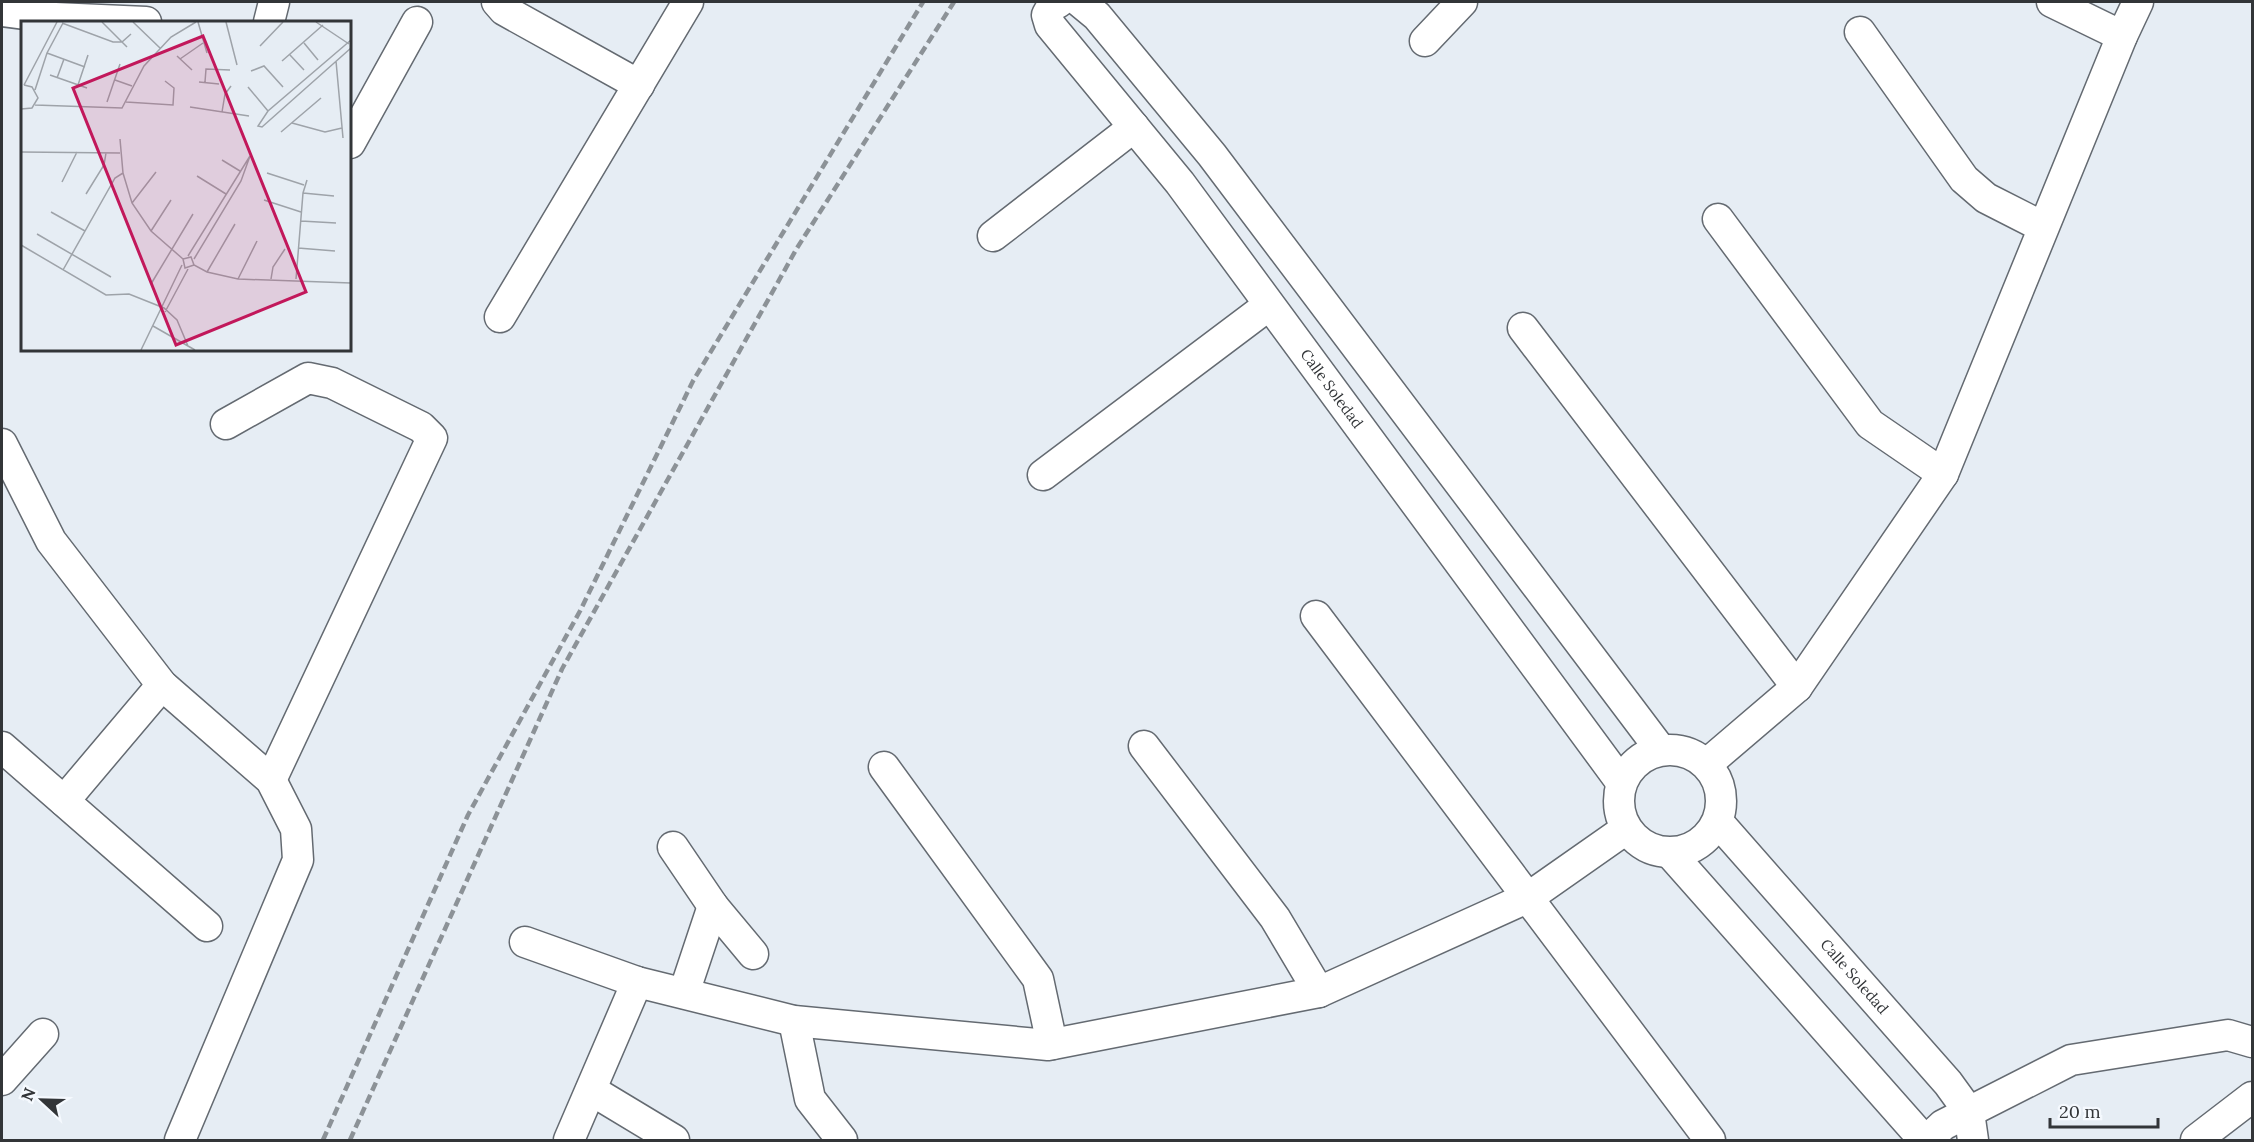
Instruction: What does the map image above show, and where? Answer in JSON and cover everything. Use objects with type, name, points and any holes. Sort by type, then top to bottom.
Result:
[{"type":"street","points":[[269,21],[274,2]]},
{"type":"street","points":[[497,2],[504,10],[639,85]]},
{"type":"street","points":[[501,317],[688,2]]},
{"type":"street","name":"Calle Soledad","points":[[1059,2],[1052,6],[1047,15],[1050,25],[1180,183],[1621,782]]},
{"type":"street","points":[[1080,2],[1097,16],[1212,155],[1660,749]]},
{"type":"street","points":[[1425,41],[1462,2]]},
{"type":"street","points":[[2052,2],[2122,36]]},
{"type":"street","points":[[1708,763],[1797,687],[1943,474],[2043,227],[2138,2]]},
{"type":"street","points":[[2,11],[55,20],[100,21]]},
{"type":"street","points":[[353,130],[417,22]]},
{"type":"street","points":[[1860,32],[1964,180],[1986,198],[2043,227]]},
{"type":"street","points":[[993,236],[1134,127]]},
{"type":"street","points":[[1718,219],[1870,424],[1943,474]]},
{"type":"street","points":[[1043,475],[1269,305]]},
{"type":"street","points":[[1523,328],[1797,687]]},
{"type":"street","points":[[226,424],[308,378],[332,383],[421,427],[432,438],[271,780]]},
{"type":"street","points":[[2,444],[51,541],[162,685],[271,780],[296,829],[298,860],[180,1140]]},
{"type":"street","points":[[1316,616],[1710,1140]]},
{"type":"street","points":[[64,801],[162,685]]},
{"type":"street","points":[[1144,746],[1275,918],[1319,992]]},
{"type":"street","points":[[2,747],[207,926]]},
{"type":"street","points":[[1671,854],[1700,844],[1718,822],[1722,791],[1708,763],[1686,750],[1660,749],[1636,760],[1621,782],[1618,806],[1626,829],[1645,847],[1671,854],[1926,1140],[1943,1125],[1971,1126],[2071,1060],[2228,1035],[2253,1042]]},
{"type":"street","points":[[884,767],[1038,979],[1052,1044]]},
{"type":"street","name":"Calle Soledad","points":[[1718,822],[1948,1083],[1971,1126]]},
{"type":"street","points":[[525,942],[638,982],[794,1021],[1052,1044],[1319,992],[1529,897],[1626,829]]},
{"type":"street","points":[[673,847],[713,906],[753,954]]},
{"type":"street","points":[[684,993],[713,906]]},
{"type":"street","points":[[569,1140],[638,982]]},
{"type":"street","points":[[794,1021],[810,1099],[842,1140]]},
{"type":"street","points":[[2,1080],[43,1034]]},
{"type":"street","points":[[591,1090],[674,1140]]},
{"type":"street","points":[[2196,1140],[2253,1096]]},
{"type":"railway","points":[[323,1140],[468,815],[580,611],[693,381],[923,2]]},
{"type":"railway","points":[[350,1140],[562,669],[797,248],[954,2]]}]
